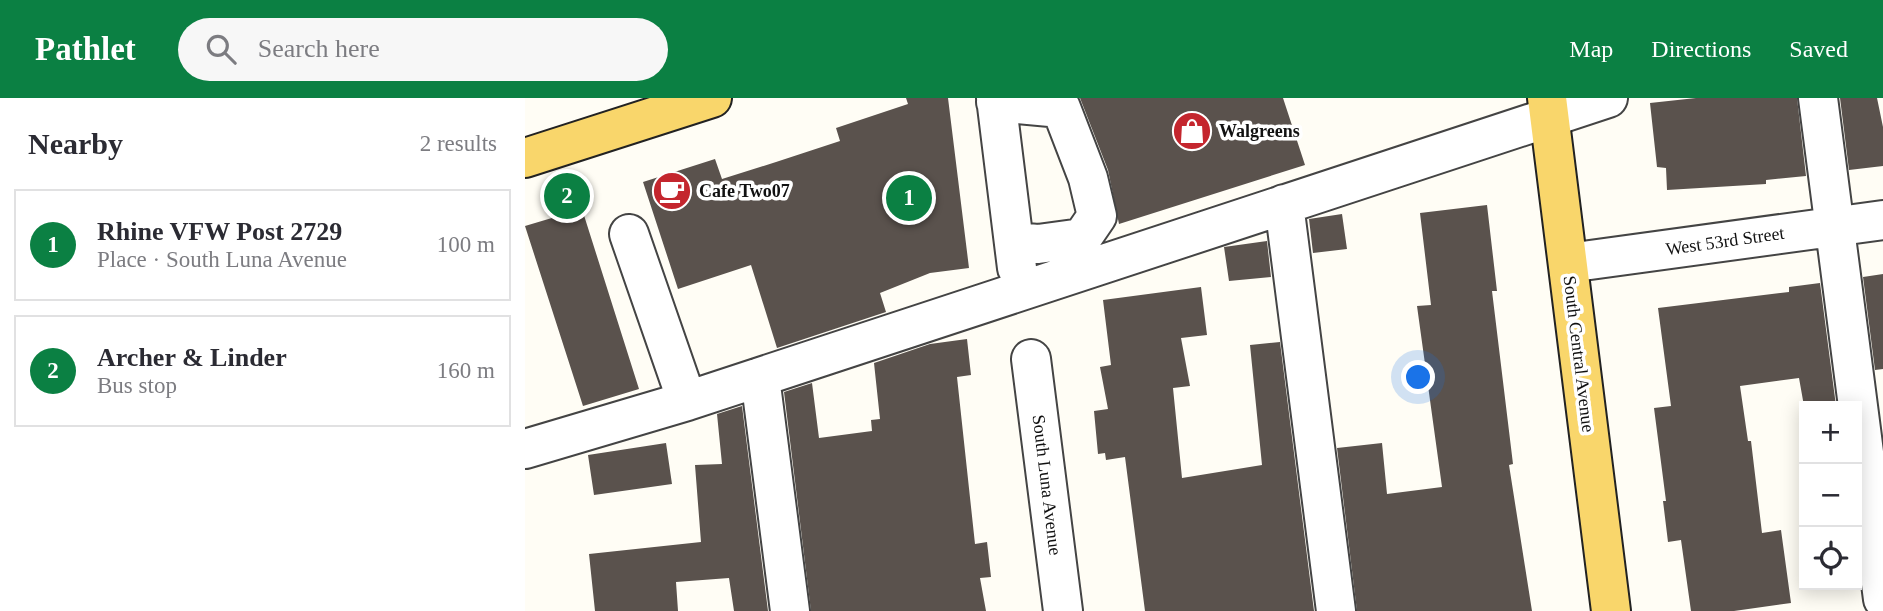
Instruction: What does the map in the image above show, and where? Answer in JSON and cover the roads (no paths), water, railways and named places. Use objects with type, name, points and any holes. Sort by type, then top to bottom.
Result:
[{"type":"main road","points":[[525,158],[712,98]]},
{"type":"main road","name":"South Central Avenue","points":[[1548,107],[1611,611]]},
{"type":"street","points":[[525,449],[687,401],[1284,204],[1548,107],[1608,98]]},
{"type":"street","points":[[1818,98],[1883,599]]},
{"type":"street","points":[[1014,242],[1038,244],[1082,238],[1097,216],[1088,178],[1061,108],[996,100],[1020,291]]},
{"type":"street","points":[[1284,204],[1336,611]]},
{"type":"street","name":"West 53rd Street","points":[[1568,263],[1883,220]]},
{"type":"street","points":[[629,234],[687,401]]},
{"type":"street","name":"South Luna Avenue","points":[[1031,359],[1063,611]]},
{"type":"street","points":[[760,377],[790,611]]},
{"type":"place","name":"Walgreens","points":[[1192,131]]},
{"type":"place","name":"Cafe Two07","points":[[672,191]]},
{"type":"place","name":"Archer & Linder","points":[[567,196]]},
{"type":"place","name":"Rhine VFW Post 2729","points":[[909,198]]}]
